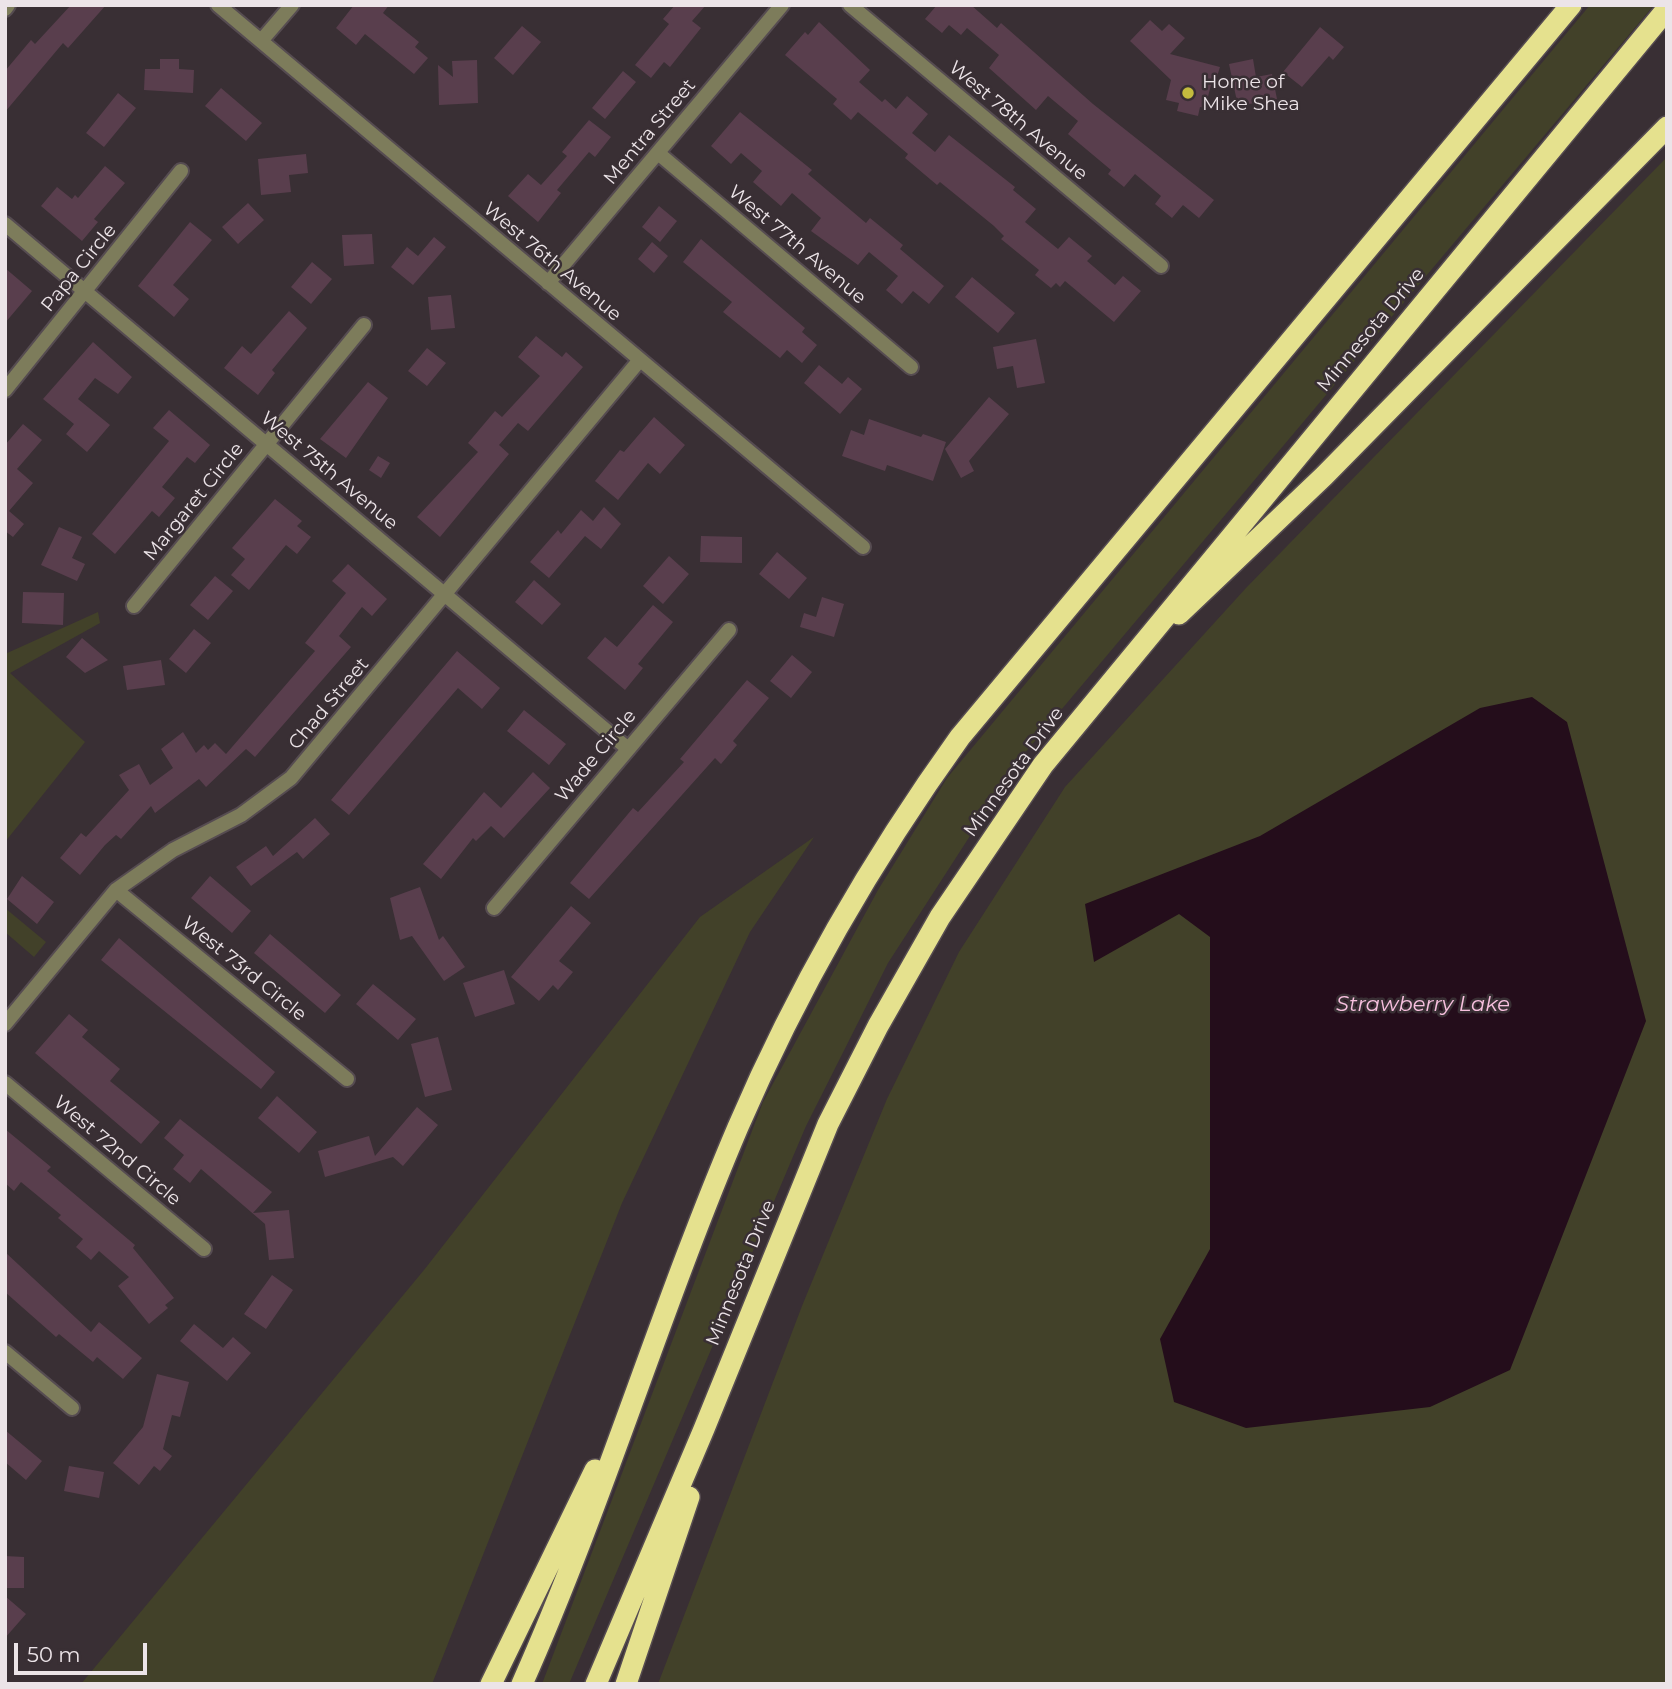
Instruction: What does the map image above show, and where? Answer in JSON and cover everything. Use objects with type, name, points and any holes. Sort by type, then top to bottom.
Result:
[{"type":"highway","points":[[522,1684],[562,1593],[724,1163],[767,1063],[805,988],[916,799],[960,737],[1571,5]]},
{"type":"highway","name":"Minnesota Drive","points":[[596,1684],[704,1429],[828,1124],[878,1026],[940,917],[1042,765],[1667,9]]},
{"type":"highway","points":[[1119,670],[1324,476],[1667,127]]},
{"type":"highway","points":[[491,1684],[650,1355]]},
{"type":"highway","points":[[626,1684],[691,1488],[704,1429]]},
{"type":"street","name":"West 76th Avenue","points":[[218,5],[639,362],[863,547]]},
{"type":"street","points":[[261,41],[292,5]]},
{"type":"street","name":"Mentra Street","points":[[548,283],[782,5]]},
{"type":"street","name":"West 78th Avenue","points":[[850,5],[1161,266]]},
{"type":"street","name":"West 77th Avenue","points":[[658,153],[911,367]]},
{"type":"street","name":"Papa Circle","points":[[5,390],[181,171]]},
{"type":"street","name":"West 75th Avenue","points":[[5,224],[627,748]]},
{"type":"street","name":"Margaret Circle","points":[[134,606],[364,325]]},
{"type":"street","name":"Chad Street","points":[[5,1024],[116,890],[173,850],[241,815],[291,778],[447,595],[639,362]]},
{"type":"street","name":"Wade Circle","points":[[494,908],[729,630]]},
{"type":"street","name":"West 73rd Circle","points":[[116,890],[347,1079]]},
{"type":"street","name":"West 72nd Circle","points":[[5,1083],[204,1249]]},
{"type":"street","points":[[5,1352],[72,1408]]},
{"type":"shaded area","points":[[1590,5],[1654,5],[1019,760],[888,963],[806,1126],[569,1684],[542,1684],[763,1102],[878,890],[947,778]]},
{"type":"shaded area","points":[[1667,157],[1667,1684],[658,1684],[802,1306],[887,1099],[959,952],[1065,787],[1246,588]]},
{"type":"shaded area","points":[[98,612],[100,623],[10,673],[85,742],[5,842],[5,654]]},
{"type":"shaded area","points":[[814,837],[750,932],[622,1203],[432,1684],[81,1684],[424,1270],[700,917]]},
{"type":"shaded area","points":[[5,908],[46,942],[34,957],[5,932]]},
{"type":"water","name":"Strawberry Lake","points":[[1532,697],[1567,722],[1646,1021],[1510,1370],[1430,1407],[1246,1428],[1174,1402],[1160,1339],[1210,1249],[1210,937],[1179,914],[1094,962],[1085,904],[1260,836],[1480,708]]},
{"type":"building","points":[[71,5],[106,5],[68,48],[63,43],[5,112],[5,71],[31,40],[35,44]]},
{"type":"building","points":[[354,5],[389,5],[383,13],[419,42],[415,47],[428,58],[414,74],[365,34],[356,45],[336,28]]},
{"type":"building","points":[[675,5],[706,5],[692,21],[701,28],[670,67],[664,62],[651,78],[635,65],[669,24],[663,19]]},
{"type":"building","points":[[937,5],[971,5],[997,28],[1001,23],[1093,104],[1214,200],[1199,218],[1183,205],[1172,218],[1155,204],[1161,196],[1135,174],[1124,187],[1108,174],[1111,170],[1068,134],[1078,121],[1048,96],[1036,110],[989,68],[999,55],[967,28],[961,35],[949,25],[942,33],[925,19]]},
{"type":"building","points":[[1150,20],[1162,31],[1169,24],[1185,38],[1170,54],[1220,67],[1214,86],[1211,85],[1205,108],[1200,107],[1198,116],[1177,111],[1179,103],[1166,100],[1171,80],[1130,41]]},
{"type":"building","points":[[819,22],[870,70],[859,82],[882,102],[885,99],[896,109],[907,96],[928,114],[912,133],[935,152],[949,135],[1015,187],[1013,190],[1036,209],[1025,222],[1058,249],[1069,237],[1092,256],[1087,261],[1115,285],[1123,276],[1141,291],[1114,322],[1065,281],[1060,287],[1056,283],[1051,288],[1035,275],[1039,270],[1001,239],[1004,236],[994,226],[940,182],[937,185],[905,158],[908,154],[858,112],[851,120],[833,104],[837,99],[785,55],[805,32],[808,35]]},
{"type":"building","points":[[522,26],[541,42],[513,75],[494,58]]},
{"type":"building","points":[[1320,27],[1344,47],[1333,60],[1329,56],[1302,87],[1283,72]]},
{"type":"building","points":[[160,59],[179,59],[179,69],[194,70],[193,93],[144,90],[145,69],[160,69]]},
{"type":"building","points":[[1253,59],[1256,77],[1272,74],[1277,99],[1238,106],[1229,64]]},
{"type":"building","points":[[477,60],[478,103],[439,105],[438,65],[453,77],[452,61]]},
{"type":"building","points":[[623,71],[636,82],[605,119],[592,108]]},
{"type":"building","points":[[221,88],[262,123],[246,141],[205,106]]},
{"type":"building","points":[[118,93],[136,108],[104,147],[86,133]]},
{"type":"building","points":[[740,112],[812,170],[808,174],[866,223],[870,218],[903,245],[900,249],[944,286],[929,304],[913,291],[902,304],[886,290],[898,276],[869,252],[858,265],[811,231],[821,218],[792,193],[781,206],[753,182],[762,171],[741,153],[731,164],[711,146]]},
{"type":"building","points":[[589,120],[611,137],[595,157],[589,152],[557,190],[561,193],[538,222],[508,196],[528,174],[541,185],[567,156],[562,152]]},
{"type":"building","points":[[306,154],[308,173],[289,175],[291,192],[261,195],[258,159]]},
{"type":"building","points":[[105,166],[125,183],[94,219],[98,222],[82,241],[41,206],[57,187],[72,199],[75,195],[78,198]]},
{"type":"building","points":[[248,203],[264,220],[238,244],[222,227]]},
{"type":"building","points":[[659,206],[677,221],[660,242],[642,227]]},
{"type":"building","points":[[190,222],[212,240],[173,285],[189,299],[174,317],[138,286]]},
{"type":"building","points":[[372,234],[374,264],[344,266],[342,235]]},
{"type":"building","points":[[434,237],[446,247],[413,285],[391,267],[407,247],[418,256]]},
{"type":"building","points":[[701,239],[805,328],[802,332],[817,345],[802,363],[787,350],[780,358],[723,312],[732,302],[683,262]]},
{"type":"building","points":[[652,242],[668,256],[654,273],[638,259]]},
{"type":"building","points":[[312,262],[332,279],[311,304],[291,287]]},
{"type":"building","points":[[5,268],[32,291],[5,323]]},
{"type":"building","points":[[972,277],[1015,313],[998,333],[955,297]]},
{"type":"building","points":[[451,295],[455,328],[431,330],[428,297]]},
{"type":"building","points":[[289,311],[307,328],[272,370],[275,373],[258,395],[224,368],[242,346],[251,354]]},
{"type":"building","points":[[536,336],[562,357],[566,352],[583,367],[528,431],[518,423],[499,445],[509,454],[440,537],[417,517],[478,452],[468,443],[495,411],[502,417],[540,376],[518,357]]},
{"type":"building","points":[[1036,339],[1045,383],[1017,388],[1013,366],[997,369],[993,347]]},
{"type":"building","points":[[93,342],[132,377],[118,394],[95,378],[78,399],[110,425],[87,452],[66,434],[74,424],[43,399]]},
{"type":"building","points":[[427,348],[446,363],[427,386],[408,371]]},
{"type":"building","points":[[819,365],[842,384],[848,377],[862,389],[840,414],[804,383]]},
{"type":"building","points":[[368,382],[388,398],[346,458],[320,439]]},
{"type":"building","points":[[989,397],[1009,414],[969,461],[974,471],[961,478],[945,449]]},
{"type":"building","points":[[169,410],[210,445],[195,463],[187,457],[162,487],[175,498],[159,517],[152,511],[115,554],[92,534],[169,441],[153,428]]},
{"type":"building","points":[[654,417],[685,445],[660,474],[648,463],[618,500],[595,481],[620,450],[624,452]]},
{"type":"building","points":[[869,419],[921,437],[923,434],[946,442],[933,481],[887,465],[885,471],[842,456],[851,430],[864,435]]},
{"type":"building","points":[[23,424],[42,440],[17,469],[33,483],[9,511],[24,524],[13,537],[5,531],[5,445]]},
{"type":"building","points":[[378,456],[390,463],[381,478],[369,470]]},
{"type":"building","points":[[275,499],[302,521],[297,526],[311,537],[297,554],[286,545],[249,590],[231,575],[245,559],[232,548]]},
{"type":"building","points":[[604,507],[621,524],[601,549],[585,536],[549,578],[530,562],[558,530],[561,534],[581,510],[593,521]]},
{"type":"building","points":[[59,527],[82,537],[72,558],[85,564],[77,581],[41,565]]},
{"type":"building","points":[[701,536],[742,537],[742,563],[700,562]]},
{"type":"building","points":[[777,552],[807,578],[789,599],[759,574]]},
{"type":"building","points":[[669,556],[689,574],[663,604],[643,586]]},
{"type":"building","points":[[348,564],[387,599],[372,616],[362,607],[339,636],[351,647],[255,757],[246,749],[206,787],[199,779],[155,813],[151,806],[121,839],[116,835],[105,845],[80,875],[60,858],[81,833],[86,837],[129,790],[119,775],[139,764],[150,785],[173,768],[161,749],[183,732],[196,753],[204,745],[208,750],[215,743],[226,754],[315,651],[305,643],[346,593],[332,581]]},
{"type":"building","points":[[215,576],[233,591],[208,620],[190,605]]},
{"type":"building","points":[[534,580],[561,604],[542,625],[515,602]]},
{"type":"building","points":[[23,592],[64,593],[63,625],[22,623]]},
{"type":"building","points":[[822,597],[844,604],[834,637],[800,627],[804,613],[816,617]]},
{"type":"building","points":[[653,605],[673,622],[638,664],[643,668],[625,690],[587,658],[605,637],[617,647]]},
{"type":"building","points":[[194,629],[211,643],[186,673],[169,659]]},
{"type":"building","points":[[82,638],[108,660],[85,673],[66,657]]},
{"type":"building","points":[[457,651],[500,688],[482,709],[458,688],[349,815],[331,800]]},
{"type":"building","points":[[792,655],[812,672],[791,698],[770,681]]},
{"type":"building","points":[[161,660],[165,685],[127,690],[123,666]]},
{"type":"building","points":[[747,680],[769,698],[733,741],[737,745],[721,764],[715,758],[589,899],[570,883],[633,808],[638,812],[684,762],[680,759]]},
{"type":"building","points":[[524,710],[566,744],[549,765],[507,731]]},
{"type":"building","points":[[533,772],[550,788],[504,838],[491,826],[476,841],[473,838],[441,879],[423,864],[484,792],[501,808]]},
{"type":"building","points":[[315,818],[330,834],[303,859],[297,852],[251,886],[236,867],[266,846],[273,856]]},
{"type":"building","points":[[22,876],[54,902],[37,924],[7,899]]},
{"type":"building","points":[[210,876],[251,911],[232,933],[191,898]]},
{"type":"building","points":[[420,887],[439,940],[443,936],[465,967],[444,981],[412,936],[400,940],[390,898]]},
{"type":"building","points":[[571,906],[591,923],[559,961],[573,972],[558,990],[553,985],[539,1001],[511,977]]},
{"type":"building","points":[[270,934],[341,995],[325,1013],[254,953]]},
{"type":"building","points":[[119,938],[275,1072],[261,1089],[101,960]]},
{"type":"building","points":[[504,970],[515,1004],[475,1017],[463,983]]},
{"type":"building","points":[[373,984],[416,1019],[398,1040],[356,1004]]},
{"type":"building","points":[[69,1014],[88,1030],[82,1037],[120,1069],[110,1081],[160,1122],[141,1144],[35,1053]]},
{"type":"building","points":[[438,1037],[452,1090],[425,1097],[411,1044]]},
{"type":"building","points":[[277,1096],[317,1132],[299,1153],[258,1118]]},
{"type":"building","points":[[417,1107],[438,1125],[403,1166],[393,1157],[325,1177],[318,1151],[369,1136],[375,1156]]},
{"type":"building","points":[[180,1119],[272,1192],[253,1213],[289,1210],[294,1258],[269,1260],[265,1224],[201,1169],[190,1183],[173,1169],[184,1155],[164,1138]]},
{"type":"building","points":[[5,1129],[51,1167],[47,1171],[135,1245],[133,1248],[174,1298],[165,1305],[168,1308],[149,1324],[118,1286],[129,1277],[99,1251],[91,1260],[76,1247],[83,1239],[58,1218],[61,1215],[21,1182],[14,1191],[5,1183]]},
{"type":"building","points":[[5,1252],[91,1332],[99,1322],[142,1358],[123,1379],[97,1357],[93,1362],[59,1334],[56,1337],[5,1292]]},
{"type":"building","points":[[272,1275],[293,1290],[266,1329],[244,1314]]},
{"type":"building","points":[[194,1324],[223,1348],[233,1337],[251,1353],[227,1381],[180,1341]]},
{"type":"building","points":[[157,1374],[189,1382],[180,1417],[172,1415],[163,1449],[172,1456],[160,1471],[154,1466],[139,1485],[113,1463],[143,1427]]},
{"type":"building","points":[[5,1430],[42,1461],[26,1480],[5,1462]]},
{"type":"building","points":[[69,1466],[104,1472],[99,1498],[64,1491]]},
{"type":"building","points":[[5,1556],[24,1557],[24,1588],[5,1588]]},
{"type":"building","points":[[5,1596],[26,1614],[5,1638]]},
{"type":"place","name":"Home of Mike Shea","points":[[1188,93]]}]
